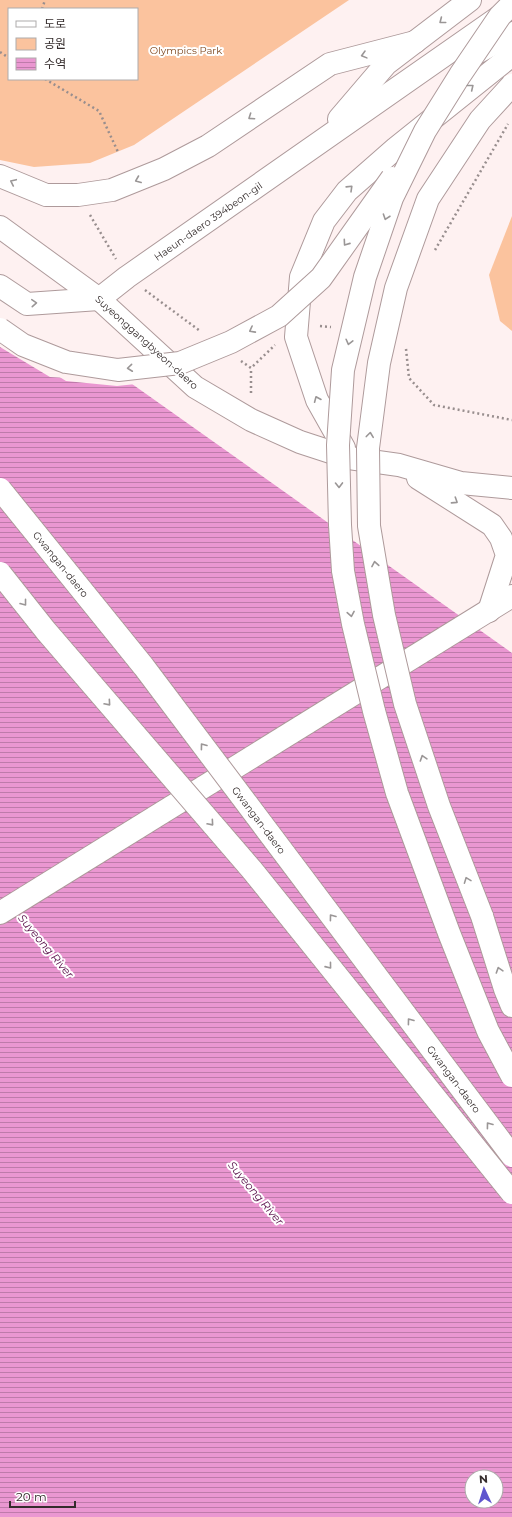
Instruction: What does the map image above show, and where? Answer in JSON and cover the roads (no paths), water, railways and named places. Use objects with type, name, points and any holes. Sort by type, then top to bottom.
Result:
[{"type":"main road","name":"Haeun-daero 394beon-gil","points":[[318,144],[386,64],[470,0]]},
{"type":"main road","points":[[0,329],[23,345],[66,362],[118,370],[180,363],[231,342],[279,316],[321,278],[425,131],[460,75],[500,16],[512,4]]},
{"type":"main road","name":"Haeun-daero 394beon-gil","points":[[99,299],[127,277],[512,8]]},
{"type":"main road","name":"Haeun-daero 394beon-gil","points":[[318,144],[512,33]]},
{"type":"main road","points":[[0,176],[46,195],[78,195],[112,190],[164,169],[208,146],[330,64],[415,42]]},
{"type":"main road","points":[[349,458],[317,400],[296,337],[301,277],[324,221],[347,191],[396,148],[512,55]]},
{"type":"main road","points":[[512,85],[480,120],[428,199],[396,288],[379,363],[368,448],[369,526],[384,615],[403,696],[439,806],[482,916],[505,989],[512,1006]]},
{"type":"main road","points":[[425,131],[392,198],[365,277],[343,370],[338,445],[340,525],[344,571],[352,624],[397,793],[448,933],[488,1031],[512,1076]]},
{"type":"main road","name":"Suyeonggangbyeon-daero","points":[[0,227],[99,299],[196,387],[251,420],[300,442],[349,458],[399,465],[461,483],[512,488]]},
{"type":"main road","points":[[0,286],[27,304],[99,299]]},
{"type":"main road","points":[[399,465],[492,525],[501,538],[507,555],[489,612]]},
{"type":"main road","name":"Gwangan-daero","points":[[0,489],[144,667],[512,1156]]},
{"type":"main road","points":[[0,573],[46,631],[252,870],[512,1193]]},
{"type":"main road","points":[[0,912],[489,612],[512,596]]},
{"type":"water","name":"Suyeong River","points":[[0,347],[50,377],[84,379],[101,362],[512,653],[512,1517],[0,1517]]},
{"type":"park label","name":"Olympics Park","points":[[186,50]]}]
